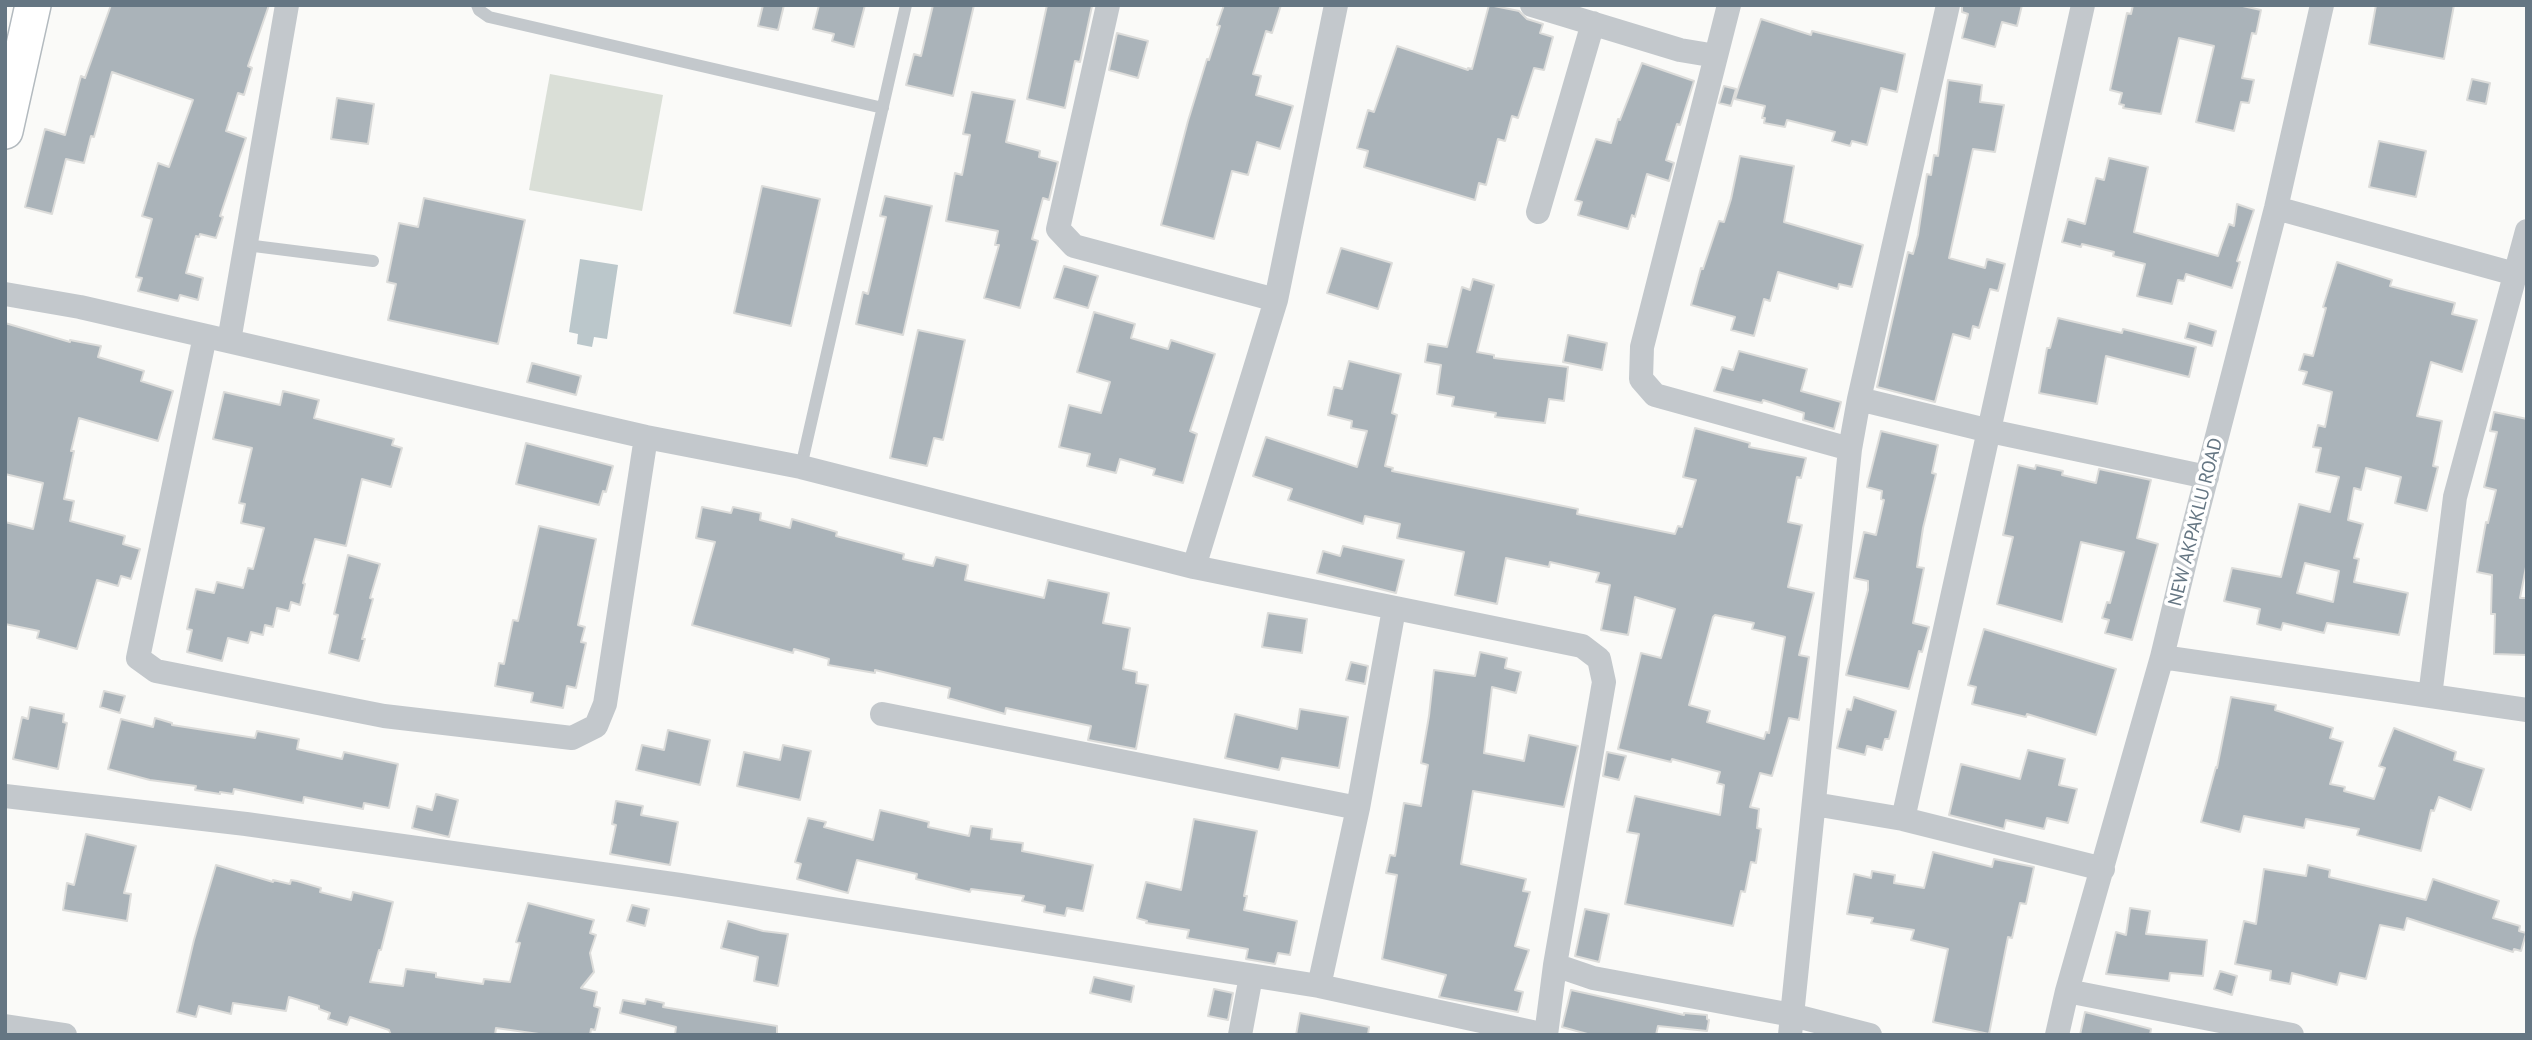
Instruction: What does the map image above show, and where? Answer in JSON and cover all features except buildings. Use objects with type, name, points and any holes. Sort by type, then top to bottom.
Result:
[{"type":"street","points":[[5,131],[15,44],[33,5]]},
{"type":"street","points":[[229,341],[287,5]]},
{"type":"street","points":[[1108,5],[1058,229],[1074,246],[1276,300]]},
{"type":"street","points":[[1194,567],[1276,300],[1336,5]]},
{"type":"street","points":[[1532,5],[1680,50],[1716,56]]},
{"type":"street","points":[[1729,5],[1642,347],[1641,379],[1656,395],[1850,449]]},
{"type":"street","points":[[1791,1025],[1850,449],[1948,5]]},
{"type":"street","points":[[1903,819],[2083,5]]},
{"type":"street","name":"NEW AKPAKLU ROAD","points":[[2057,1035],[2162,657],[2276,208],[2322,5]]},
{"type":"street","points":[[1538,212],[1593,23]]},
{"type":"street","points":[[2276,208],[2515,274]]},
{"type":"street","points":[[2430,696],[2455,497],[2527,232]]},
{"type":"street","points":[[5,294],[80,307],[646,438],[801,467],[1194,567],[1394,610],[1582,646],[1599,659],[1604,681],[1555,965],[1546,1035],[1319,986],[680,885],[246,824],[5,796]]},
{"type":"street","points":[[205,336],[138,658],[156,671],[384,716],[572,738],[596,726],[605,704],[646,438]]},
{"type":"street","points":[[1859,399],[2207,477]]},
{"type":"street","points":[[1319,986],[1358,808],[1394,610]]},
{"type":"street","points":[[2162,657],[2527,710]]},
{"type":"street","points":[[882,714],[1358,808]]},
{"type":"street","points":[[1814,804],[1903,819],[2103,869]]},
{"type":"street","points":[[1555,965],[1594,978],[1791,1025],[1870,1035]]},
{"type":"street","points":[[1240,1035],[1251,976]]},
{"type":"street","points":[[2067,992],[2292,1035]]},
{"type":"street","points":[[5,1026],[65,1035]]},
{"type":"lane","points":[[477,5],[478,10],[489,17],[883,108]]},
{"type":"lane","points":[[801,467],[906,5]]},
{"type":"lane","points":[[246,245],[373,261]]},
{"type":"shaded area","points":[[550,74],[663,95],[642,211],[529,190]]},
{"type":"shaded area","points":[[580,259],[618,265],[607,339],[594,337],[592,347],[577,344],[578,334],[569,332]]}]
